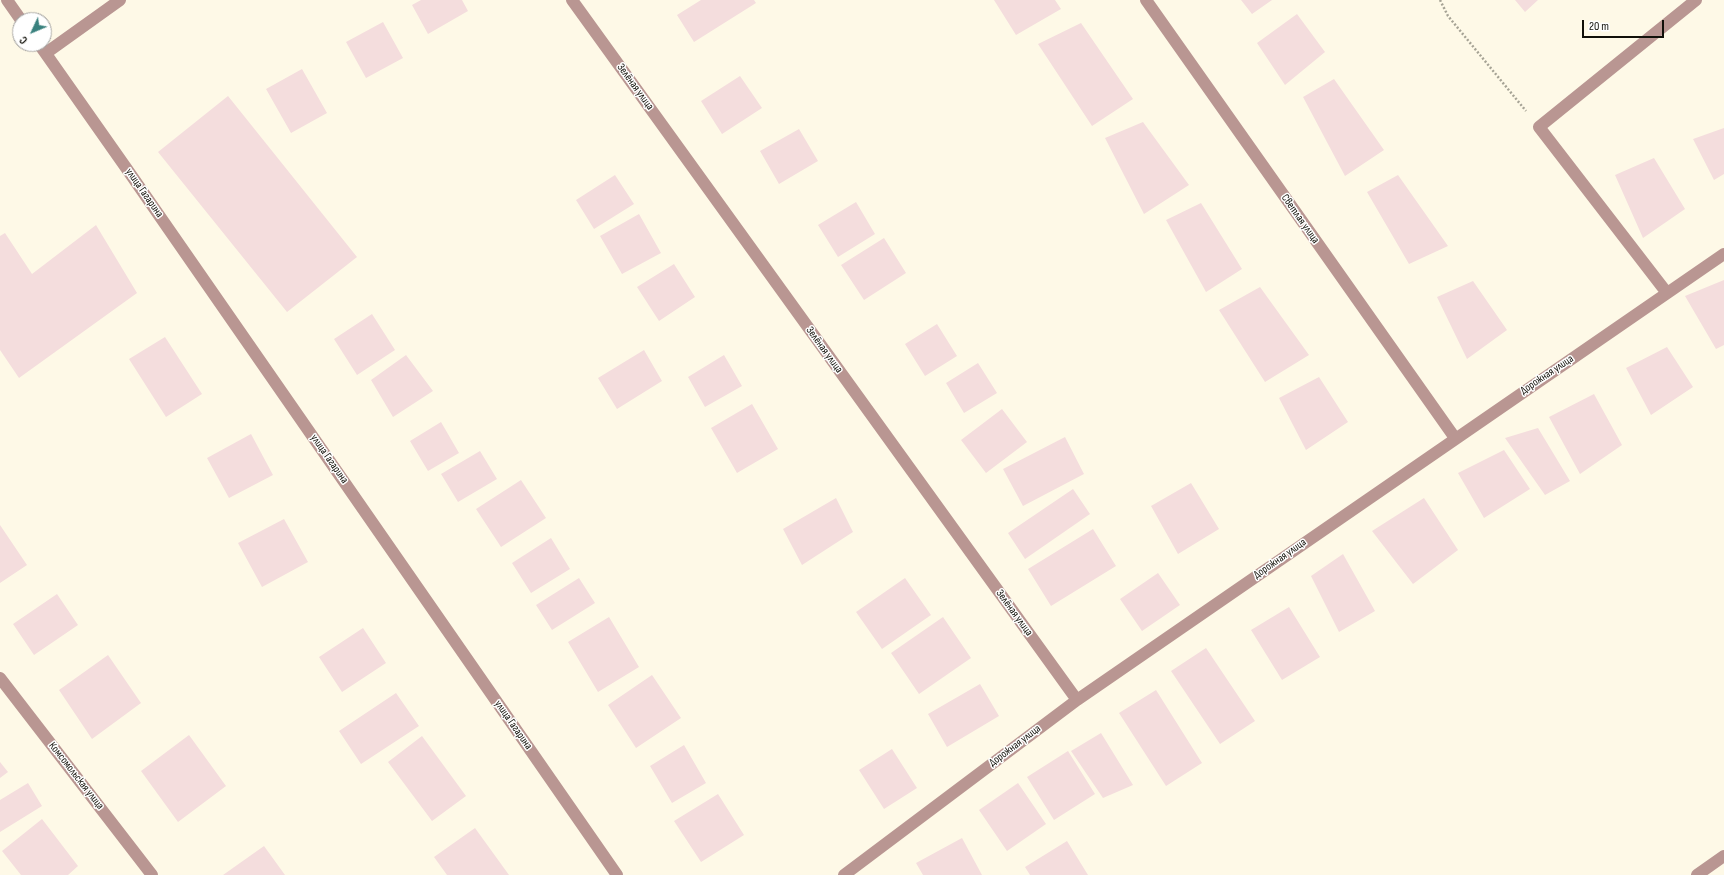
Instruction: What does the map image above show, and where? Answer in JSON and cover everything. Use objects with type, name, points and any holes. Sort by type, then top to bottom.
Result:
[{"type":"street","points":[[7,0],[16,12]]},
{"type":"street","points":[[52,42],[120,0]]},
{"type":"street","name":"Зелёная улица","points":[[572,0],[1077,700]]},
{"type":"street","name":"Светлая улица","points":[[1146,0],[1455,438]]},
{"type":"street","points":[[1666,293],[1539,127],[1696,0]]},
{"type":"street","name":"улица Гагарина","points":[[45,52],[617,875]]},
{"type":"street","name":"Дорожная улица","points":[[844,875],[1077,700],[1724,254]]},
{"type":"street","name":"Комсомольская улица","points":[[0,678],[152,875]]},
{"type":"street","points":[[1697,875],[1724,856]]},
{"type":"path","points":[[1440,0],[1448,16],[1539,127]]},
{"type":"building","points":[[421,0],[462,0],[468,11],[428,34],[412,5]]},
{"type":"building","points":[[701,0],[754,0],[756,3],[694,42],[677,15]]},
{"type":"building","points":[[994,0],[1055,0],[1061,9],[1016,35]]},
{"type":"building","points":[[1241,0],[1272,0],[1252,14]]},
{"type":"building","points":[[1515,0],[1538,0],[1525,12]]},
{"type":"building","points":[[1297,14],[1325,52],[1285,85],[1257,43]]},
{"type":"building","points":[[383,22],[403,58],[366,78],[346,42]]},
{"type":"building","points":[[1081,23],[1133,99],[1092,126],[1038,44]]},
{"type":"building","points":[[302,69],[327,113],[291,133],[266,89]]},
{"type":"building","points":[[740,76],[762,108],[722,134],[701,101]]},
{"type":"building","points":[[1334,79],[1384,150],[1345,176],[1303,97]]},
{"type":"building","points":[[228,96],[357,257],[287,312],[158,152]]},
{"type":"building","points":[[1143,122],[1189,185],[1144,214],[1105,138]]},
{"type":"building","points":[[1724,128],[1724,174],[1714,180],[1693,139]]},
{"type":"building","points":[[799,129],[818,161],[779,184],[760,151]]},
{"type":"building","points":[[1654,158],[1685,209],[1643,238],[1615,175]]},
{"type":"building","points":[[615,175],[634,204],[594,229],[576,200]]},
{"type":"building","points":[[1398,175],[1448,246],[1409,264],[1367,192]]},
{"type":"building","points":[[856,202],[875,234],[838,257],[818,225]]},
{"type":"building","points":[[1201,203],[1242,269],[1206,292],[1166,220]]},
{"type":"building","points":[[639,214],[661,253],[622,274],[600,236]]},
{"type":"building","points":[[96,225],[137,293],[19,378],[0,350],[0,236],[5,233],[32,274]]},
{"type":"building","points":[[884,238],[906,273],[864,300],[841,265]]},
{"type":"building","points":[[674,264],[695,297],[659,321],[637,287]]},
{"type":"building","points":[[1724,280],[1724,345],[1716,349],[1685,296]]},
{"type":"building","points":[[1473,281],[1507,330],[1467,359],[1437,297]]},
{"type":"building","points":[[1260,287],[1309,355],[1265,382],[1219,310]]},
{"type":"building","points":[[372,314],[395,350],[357,375],[334,339]]},
{"type":"building","points":[[937,324],[957,356],[925,376],[905,344]]},
{"type":"building","points":[[165,337],[202,394],[166,417],[129,359]]},
{"type":"building","points":[[1667,347],[1693,387],[1651,415],[1626,368]]},
{"type":"building","points":[[644,350],[662,381],[617,409],[598,378]]},
{"type":"building","points":[[406,355],[433,391],[393,417],[371,380]]},
{"type":"building","points":[[724,355],[742,386],[705,407],[688,377]]},
{"type":"building","points":[[978,363],[997,393],[964,413],[946,383]]},
{"type":"building","points":[[1319,377],[1348,422],[1306,450],[1279,398]]},
{"type":"building","points":[[1594,394],[1622,445],[1580,474],[1549,417]]},
{"type":"building","points":[[752,404],[778,449],[737,473],[711,428]]},
{"type":"building","points":[[1002,409],[1027,442],[986,473],[961,440]]},
{"type":"building","points":[[441,422],[459,453],[428,471],[410,441]]},
{"type":"building","points":[[1538,428],[1570,481],[1545,495],[1505,438]]},
{"type":"building","points":[[251,434],[273,475],[229,498],[207,458]]},
{"type":"building","points":[[1065,437],[1084,474],[1023,506],[1003,469]]},
{"type":"building","points":[[1504,450],[1530,489],[1484,518],[1458,473]]},
{"type":"building","points":[[480,451],[497,479],[458,502],[441,474]]},
{"type":"building","points":[[521,480],[546,518],[501,547],[476,509]]},
{"type":"building","points":[[1191,483],[1219,529],[1178,554],[1151,506]]},
{"type":"building","points":[[1073,489],[1090,514],[1025,559],[1008,533]]},
{"type":"building","points":[[836,498],[853,532],[802,565],[783,529]]},
{"type":"building","points":[[1424,498],[1458,550],[1413,584],[1372,531]]},
{"type":"building","points":[[284,519],[308,562],[262,587],[238,543]]},
{"type":"building","points":[[0,525],[27,565],[0,583]]},
{"type":"building","points":[[1093,529],[1116,566],[1051,606],[1028,569]]},
{"type":"building","points":[[551,538],[570,569],[531,593],[512,563]]},
{"type":"building","points":[[1343,554],[1375,611],[1339,632],[1311,576]]},
{"type":"building","points":[[1158,573],[1180,605],[1142,631],[1120,599]]},
{"type":"building","points":[[579,578],[595,603],[552,630],[536,605]]},
{"type":"building","points":[[905,578],[931,615],[882,649],[856,612]]},
{"type":"building","points":[[57,594],[78,625],[34,655],[13,624]]},
{"type":"building","points":[[1289,607],[1320,657],[1282,680],[1251,630]]},
{"type":"building","points":[[609,617],[639,667],[598,692],[568,642]]},
{"type":"building","points":[[943,617],[971,658],[919,694],[891,653]]},
{"type":"building","points":[[363,628],[386,663],[342,692],[319,657]]},
{"type":"building","points":[[1206,648],[1255,721],[1220,744],[1171,671]]},
{"type":"building","points":[[108,655],[141,703],[92,739],[59,690]]},
{"type":"building","points":[[652,675],[681,718],[636,748],[608,705]]},
{"type":"building","points":[[980,684],[999,716],[947,747],[928,714]]},
{"type":"building","points":[[1156,690],[1202,763],[1166,786],[1119,713]]},
{"type":"building","points":[[396,693],[419,726],[361,764],[339,731]]},
{"type":"building","points":[[1101,733],[1133,785],[1103,798],[1071,751]]},
{"type":"building","points":[[189,735],[226,786],[178,822],[141,771]]},
{"type":"building","points":[[422,736],[466,796],[432,821],[388,762]]},
{"type":"building","points":[[684,745],[706,783],[672,803],[650,766]]},
{"type":"building","points":[[892,749],[917,788],[884,809],[859,770]]},
{"type":"building","points":[[1068,751],[1095,794],[1054,820],[1027,777]]},
{"type":"building","points":[[0,762],[8,772],[0,778]]},
{"type":"building","points":[[28,783],[42,806],[0,832],[0,800]]},
{"type":"building","points":[[1018,783],[1046,824],[1007,851],[979,810]]},
{"type":"building","points":[[718,794],[744,835],[701,862],[674,821]]},
{"type":"building","points":[[42,819],[78,866],[68,875],[21,875],[2,851]]},
{"type":"building","points":[[475,828],[509,875],[447,875],[434,857]]},
{"type":"building","points":[[962,838],[982,875],[923,875],[916,863]]},
{"type":"building","points":[[1067,841],[1088,875],[1030,875],[1025,867]]},
{"type":"building","points":[[264,846],[285,875],[223,875]]}]
